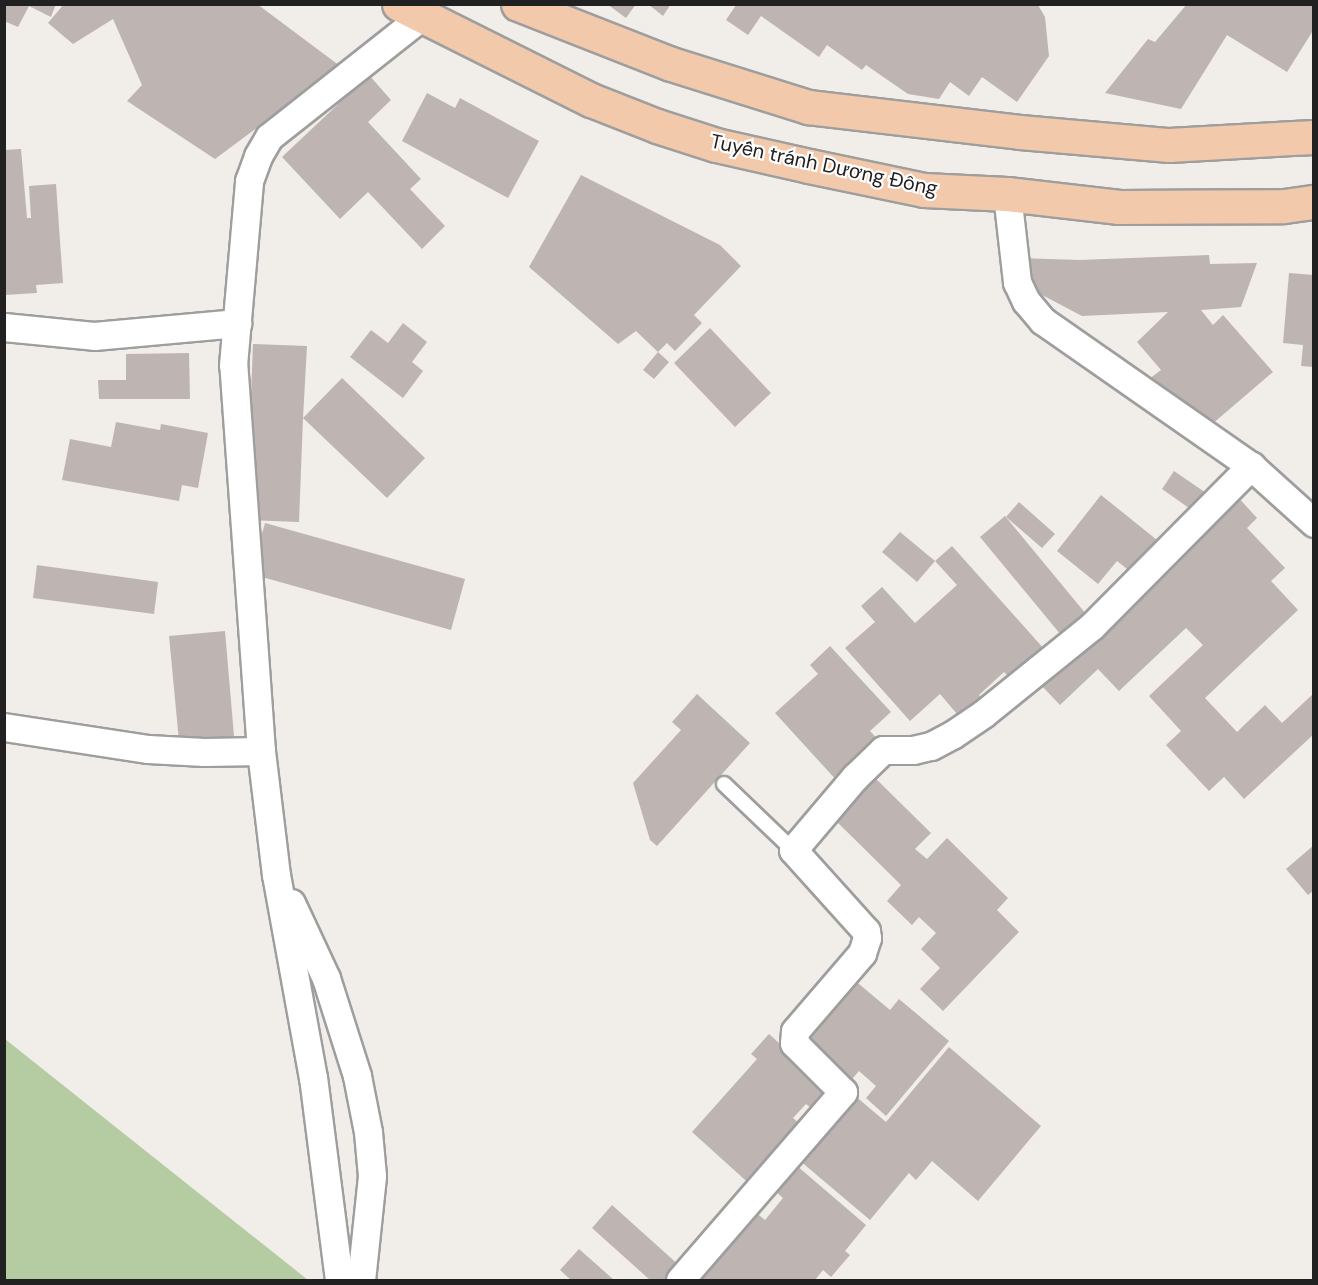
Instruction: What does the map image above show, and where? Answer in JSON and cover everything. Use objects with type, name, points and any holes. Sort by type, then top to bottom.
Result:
[{"type":"main road","points":[[518,4],[671,64],[808,106],[1020,132],[1169,145],[1314,136]]},
{"type":"main road","name":"Tuyến tránh Dương Đông","points":[[416,9],[591,100],[657,126],[716,145],[924,190],[1007,194],[1119,207],[1284,206],[1314,202]]},
{"type":"street","points":[[339,1281],[313,1078],[276,875],[261,751],[233,365],[249,181],[258,156],[269,137],[416,9]]},
{"type":"street","points":[[1007,194],[1017,282],[1026,301],[1043,321],[1251,466],[1314,523]]},
{"type":"street","points":[[4,327],[94,336],[237,323]]},
{"type":"street","points":[[680,1281],[843,1092],[794,1042],[795,1031],[862,953],[867,938],[866,931],[793,850],[855,777],[883,750],[913,750],[931,746],[952,735],[983,714],[1092,626],[1251,466]]},
{"type":"street","points":[[4,728],[148,748],[204,753],[261,751]]},
{"type":"street","points":[[276,875],[326,978],[357,1076],[368,1132],[372,1176],[361,1281]]},
{"type":"lane","points":[[724,784],[793,850]]},
{"type":"green space","points":[[5,1039],[308,1280],[5,1280]]},
{"type":"building","points":[[4,4],[56,4],[51,17],[29,6],[18,27],[4,21]]},
{"type":"building","points":[[64,4],[257,4],[340,66],[215,159],[127,101],[142,85],[113,19],[73,44],[48,23]]},
{"type":"building","points":[[607,4],[636,4],[626,18]]},
{"type":"building","points":[[648,4],[671,4],[663,16]]},
{"type":"building","points":[[1187,4],[1314,4],[1314,29],[1287,72],[1227,35],[1181,109],[1105,93],[1148,39],[1155,42]]},
{"type":"building","points":[[736,5],[1038,5],[1045,17],[1049,56],[1017,102],[982,77],[969,96],[950,82],[939,99],[908,94],[866,65],[862,70],[827,45],[819,57],[761,16],[748,35],[726,20]]},
{"type":"building","points":[[369,75],[391,100],[368,122],[421,179],[410,189],[445,226],[422,249],[368,192],[340,219],[282,157]]},
{"type":"building","points":[[427,93],[455,108],[460,98],[539,141],[508,198],[402,141]]},
{"type":"building","points":[[21,149],[27,218],[31,218],[29,186],[56,184],[63,283],[36,285],[37,293],[4,295],[4,150]]},
{"type":"building","points":[[581,175],[720,245],[741,266],[694,315],[702,323],[675,351],[667,343],[658,352],[636,331],[618,344],[529,267]]},
{"type":"building","points":[[1209,255],[1210,264],[1257,263],[1241,307],[1201,310],[1213,325],[1223,315],[1273,372],[1204,431],[1141,385],[1161,370],[1137,342],[1168,312],[1082,316],[1025,286],[1019,258],[1079,260]]},
{"type":"building","points":[[1289,273],[1314,275],[1314,367],[1301,366],[1303,345],[1283,343]]},
{"type":"building","points":[[403,323],[427,342],[412,362],[423,371],[403,398],[350,357],[371,330],[388,343]]},
{"type":"building","points":[[710,328],[771,393],[735,427],[674,363]]},
{"type":"building","points":[[253,344],[307,346],[299,522],[246,520]]},
{"type":"building","points":[[658,352],[669,362],[654,379],[643,370]]},
{"type":"building","points":[[189,353],[190,399],[99,399],[98,380],[126,380],[126,354]]},
{"type":"building","points":[[342,378],[425,458],[387,498],[303,418]]},
{"type":"building","points":[[116,422],[160,430],[161,424],[208,433],[198,488],[182,485],[179,501],[62,480],[70,439],[111,447]]},
{"type":"building","points":[[1174,471],[1209,495],[1196,513],[1162,489]]},
{"type":"building","points":[[1101,495],[1162,544],[1136,576],[1117,561],[1098,584],[1057,551]]},
{"type":"building","points":[[1236,495],[1257,518],[1247,528],[1285,568],[1271,581],[1298,610],[1205,698],[1237,732],[1265,705],[1282,723],[1314,693],[1314,734],[1244,799],[1224,777],[1209,791],[1166,745],[1181,731],[1149,696],[1203,645],[1186,628],[1119,691],[1098,669],[1060,705],[1041,685]]},
{"type":"building","points":[[1019,502],[1055,534],[1042,548],[1006,517]]},
{"type":"building","points":[[1005,516],[1091,620],[1066,641],[980,537]]},
{"type":"building","points":[[265,523],[465,579],[451,630],[251,574]]},
{"type":"building","points":[[900,532],[935,561],[917,582],[882,552]]},
{"type":"building","points":[[952,546],[1045,650],[1012,680],[1004,672],[979,695],[985,701],[963,721],[940,694],[910,721],[845,648],[875,622],[861,606],[882,587],[915,623],[957,585],[935,561]]},
{"type":"building","points":[[37,565],[158,582],[154,614],[33,598]]},
{"type":"building","points":[[225,631],[234,736],[179,741],[169,636]]},
{"type":"building","points":[[830,646],[891,712],[870,731],[882,744],[839,783],[775,713],[818,674],[810,665]]},
{"type":"building","points":[[697,694],[750,743],[657,846],[650,840],[633,783],[681,730],[672,722]]},
{"type":"building","points":[[872,775],[931,833],[915,849],[927,859],[947,838],[1008,898],[997,910],[1019,932],[943,1011],[920,989],[940,968],[921,949],[936,933],[919,917],[912,925],[887,901],[901,885],[832,817]]},
{"type":"building","points":[[1314,845],[1314,890],[1308,895],[1286,869]]},
{"type":"building","points":[[853,979],[890,1010],[899,999],[949,1041],[886,1116],[866,1098],[876,1086],[859,1071],[847,1085],[798,1043]]},
{"type":"building","points":[[769,1034],[835,1093],[817,1113],[806,1104],[793,1118],[806,1129],[754,1188],[692,1132],[757,1059],[751,1054]]},
{"type":"building","points":[[949,1047],[1041,1126],[978,1201],[932,1161],[916,1180],[909,1173],[870,1220],[799,1160],[854,1095],[886,1122]]},
{"type":"building","points":[[796,1165],[866,1225],[845,1251],[850,1255],[831,1277],[823,1270],[815,1280],[686,1280],[748,1206],[765,1220],[783,1198],[775,1191]]},
{"type":"building","points":[[612,1205],[681,1267],[669,1280],[650,1280],[592,1228]]},
{"type":"building","points":[[579,1249],[614,1280],[571,1280],[560,1270]]}]
